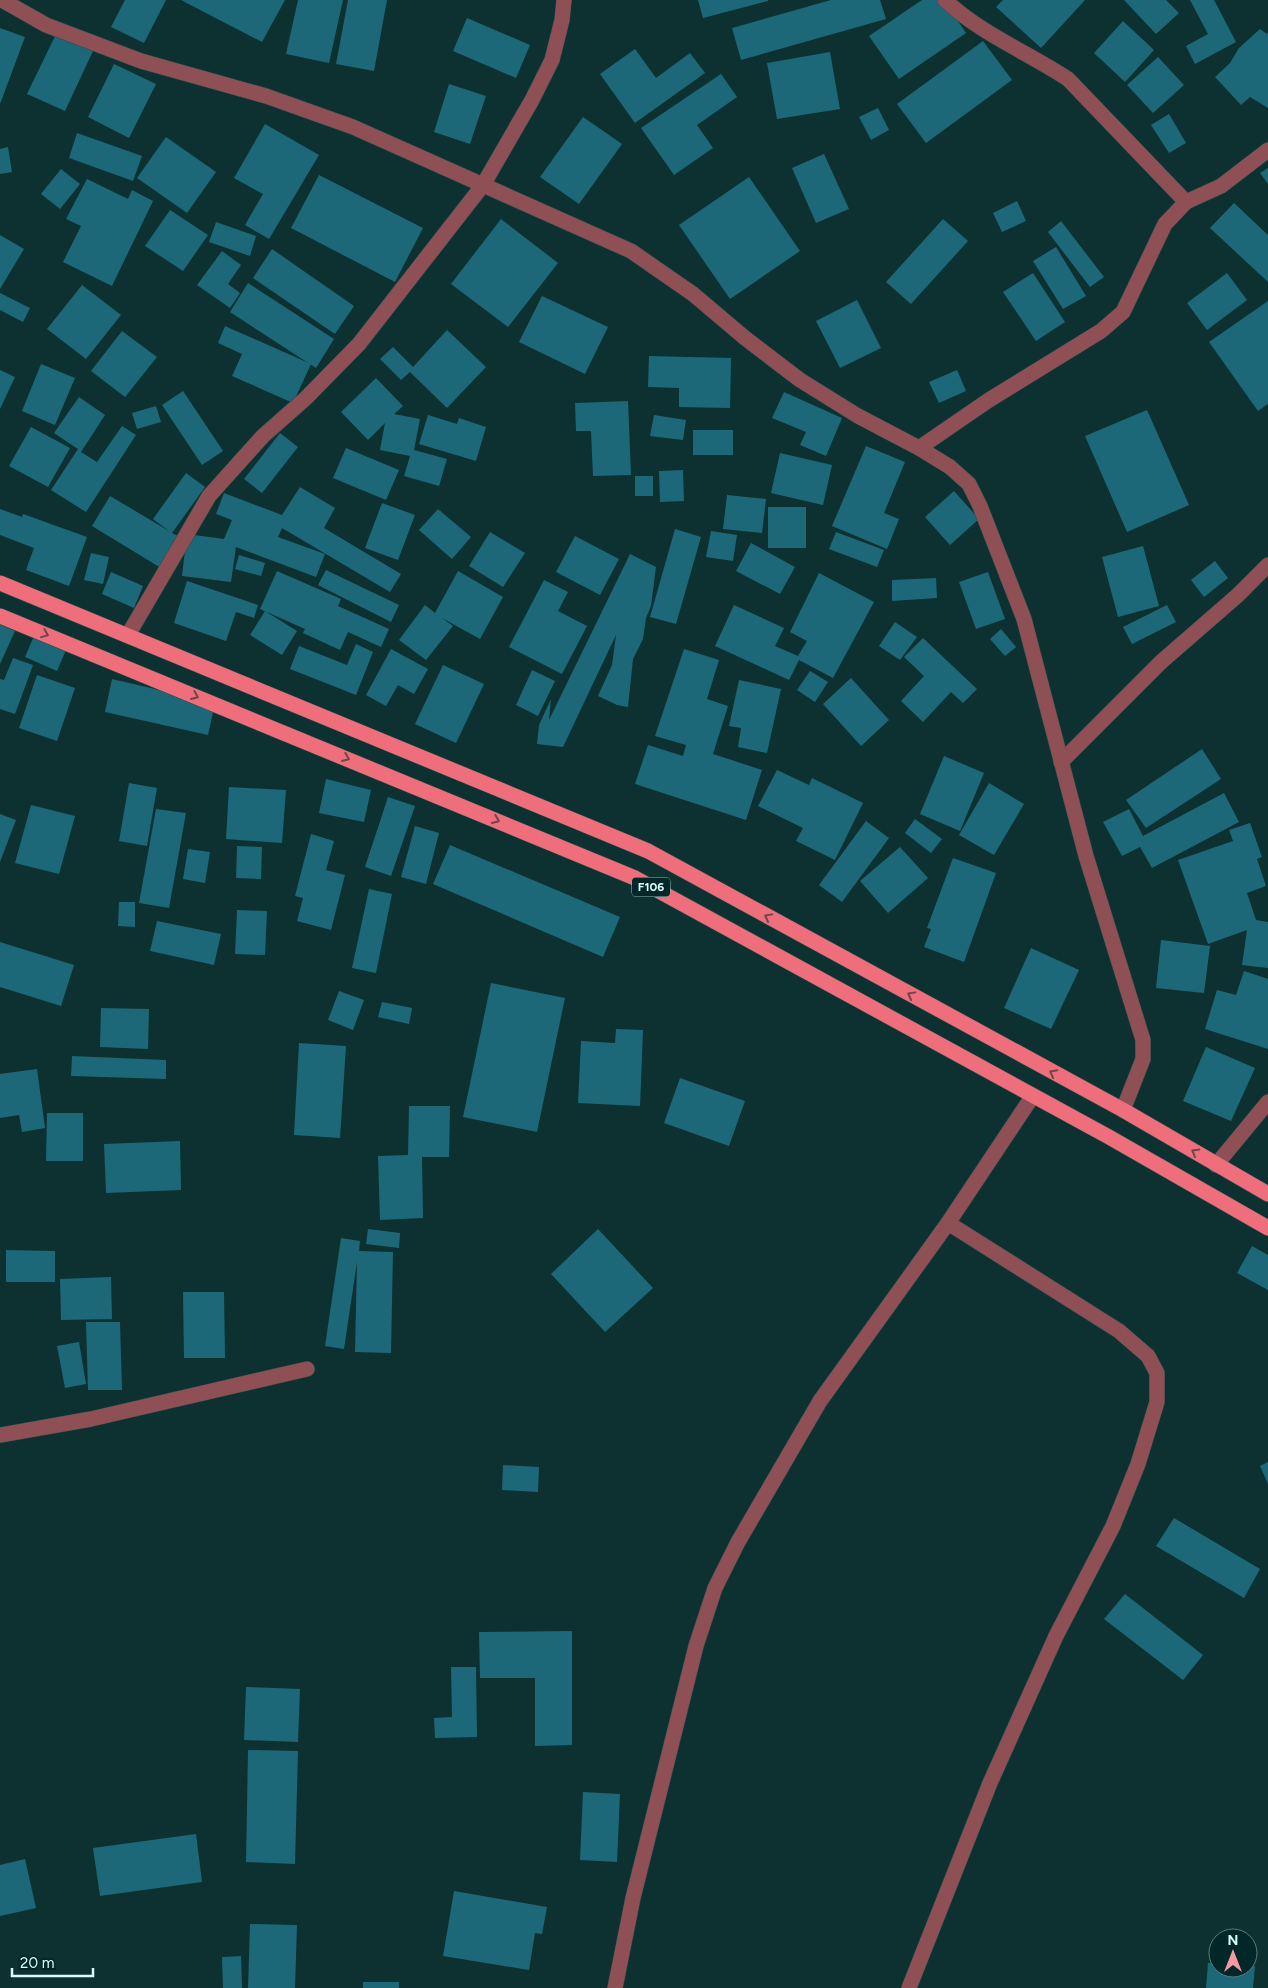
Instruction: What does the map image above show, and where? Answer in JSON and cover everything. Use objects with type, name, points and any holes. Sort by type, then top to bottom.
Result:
[{"type":"main road","name":"F106","points":[[0,583],[648,852],[1123,1110],[1268,1194]]},
{"type":"main road","name":"F106","points":[[0,616],[635,878],[1108,1137],[1268,1228]]},
{"type":"street","points":[[2,0],[46,25],[141,61],[266,96],[353,127],[631,251],[694,294],[745,338],[800,380],[858,416],[919,448],[950,467],[969,484],[980,506],[1024,619],[1086,856],[1144,1040],[1143,1059],[1123,1110]]},
{"type":"street","points":[[128,635],[209,496],[263,436],[306,398],[359,344],[483,185],[532,100],[552,60],[562,20],[564,0]]},
{"type":"street","points":[[945,0],[962,16],[1068,79],[1186,202]]},
{"type":"street","points":[[919,448],[989,400],[1101,331],[1123,312],[1164,224],[1186,202],[1221,186],[1268,150]]},
{"type":"street","points":[[1062,762],[1161,662],[1238,595],[1268,565]]},
{"type":"street","points":[[615,1988],[633,1898],[696,1646],[716,1588],[738,1542],[820,1401],[948,1223],[1032,1097]]},
{"type":"street","points":[[1216,1164],[1268,1102]]},
{"type":"street","points":[[909,1988],[994,1774],[1056,1636],[1113,1526],[1138,1464],[1157,1402],[1157,1373],[1148,1356],[1119,1331],[948,1223]]},
{"type":"street","points":[[0,1435],[91,1419],[307,1369]]},
{"type":"building","points":[[125,0],[166,0],[144,43],[111,27]]},
{"type":"building","points":[[181,0],[285,0],[262,42]]},
{"type":"building","points":[[298,0],[343,0],[329,63],[286,54]]},
{"type":"building","points":[[348,0],[387,0],[374,71],[336,64]]},
{"type":"building","points":[[698,0],[768,0],[768,1],[703,18]]},
{"type":"building","points":[[831,0],[880,0],[886,19],[741,60],[732,28]]},
{"type":"building","points":[[922,0],[944,0],[966,33],[899,79],[869,36]]},
{"type":"building","points":[[1003,0],[1085,0],[1041,48],[996,7]]},
{"type":"building","points":[[1124,0],[1166,0],[1179,13],[1156,34]]},
{"type":"building","points":[[1190,0],[1214,0],[1236,42],[1195,64],[1186,46],[1208,34]]},
{"type":"building","points":[[467,18],[530,45],[516,78],[453,51]]},
{"type":"building","points":[[1123,21],[1154,50],[1125,82],[1094,53]]},
{"type":"building","points":[[0,28],[25,37],[0,104]]},
{"type":"building","points":[[1260,29],[1267,34],[1268,32],[1268,108],[1250,97],[1241,105],[1215,77],[1230,63],[1239,48]]},
{"type":"building","points":[[56,34],[93,51],[65,111],[27,94]]},
{"type":"building","points":[[983,41],[1012,80],[926,143],[897,104]]},
{"type":"building","points":[[635,49],[656,78],[690,53],[705,73],[635,123],[600,74]]},
{"type":"building","points":[[830,52],[840,109],[777,119],[767,63]]},
{"type":"building","points":[[1158,57],[1184,85],[1153,113],[1127,85]]},
{"type":"building","points":[[114,64],[156,84],[129,138],[88,117]]},
{"type":"building","points":[[721,74],[737,97],[697,125],[713,148],[674,175],[641,128]]},
{"type":"building","points":[[449,84],[486,96],[470,144],[434,132]]},
{"type":"building","points":[[878,108],[889,130],[871,140],[859,117]]},
{"type":"building","points":[[1169,114],[1186,143],[1169,153],[1151,125]]},
{"type":"building","points":[[583,117],[622,144],[579,204],[540,177]]},
{"type":"building","points":[[265,124],[319,155],[269,239],[245,225],[263,194],[234,178]]},
{"type":"building","points":[[77,133],[142,156],[133,181],[69,158]]},
{"type":"building","points":[[166,137],[216,172],[187,213],[137,178]]},
{"type":"building","points":[[8,147],[12,172],[0,174],[0,149]]},
{"type":"building","points":[[824,154],[849,209],[816,223],[792,168]]},
{"type":"building","points":[[1268,168],[1268,184],[1260,173]]},
{"type":"building","points":[[61,169],[80,184],[60,209],[41,194]]},
{"type":"building","points":[[319,175],[423,228],[395,282],[291,228]]},
{"type":"building","points":[[749,177],[800,251],[730,299],[679,225]]},
{"type":"building","points":[[87,179],[128,199],[132,190],[153,201],[112,286],[63,262],[81,226],[66,219]]},
{"type":"building","points":[[1017,201],[1026,221],[1002,232],[993,213]]},
{"type":"building","points":[[1234,203],[1268,235],[1268,282],[1210,228]]},
{"type":"building","points":[[170,210],[208,235],[183,271],[145,246]]},
{"type":"building","points":[[501,219],[558,263],[508,327],[451,284]]},
{"type":"building","points":[[943,219],[968,241],[911,304],[886,282]]},
{"type":"building","points":[[1061,221],[1104,277],[1090,287],[1048,232]]},
{"type":"building","points":[[216,222],[256,236],[250,256],[209,242]]},
{"type":"building","points":[[0,235],[24,249],[0,289]]},
{"type":"building","points":[[1056,247],[1086,296],[1063,309],[1033,261]]},
{"type":"building","points":[[272,249],[354,306],[335,334],[253,278]]},
{"type":"building","points":[[222,251],[241,265],[228,284],[240,293],[230,308],[197,285]]},
{"type":"building","points":[[1033,273],[1065,322],[1036,341],[1003,292]]},
{"type":"building","points":[[1227,273],[1247,300],[1207,330],[1187,303]]},
{"type":"building","points":[[248,283],[334,339],[316,368],[230,312]]},
{"type":"building","points":[[82,285],[121,315],[86,359],[47,329]]},
{"type":"building","points":[[0,293],[30,308],[23,322],[0,310]]},
{"type":"building","points":[[542,296],[608,327],[585,374],[519,342]]},
{"type":"building","points":[[857,300],[881,348],[840,368],[816,321]]},
{"type":"building","points":[[1268,301],[1268,404],[1258,411],[1209,342]]},
{"type":"building","points":[[225,326],[311,364],[293,403],[232,376],[242,354],[218,343]]},
{"type":"building","points":[[447,330],[486,367],[447,408],[410,372],[401,380],[380,359],[393,347],[413,367]]},
{"type":"building","points":[[122,331],[157,357],[125,397],[91,371]]},
{"type":"building","points":[[649,356],[731,358],[730,408],[679,407],[679,388],[648,387]]},
{"type":"building","points":[[41,364],[75,378],[55,425],[22,411]]},
{"type":"building","points":[[0,370],[15,377],[0,409]]},
{"type":"building","points":[[957,370],[966,391],[939,403],[929,382]]},
{"type":"building","points":[[376,378],[403,406],[394,414],[420,419],[414,450],[447,459],[439,486],[404,476],[410,456],[380,450],[385,423],[368,440],[341,412]]},
{"type":"building","points":[[183,391],[223,451],[202,465],[162,405]]},
{"type":"building","points":[[784,392],[842,418],[826,456],[800,445],[806,432],[772,418]]},
{"type":"building","points":[[79,397],[105,415],[81,452],[97,462],[122,426],[136,435],[86,512],[51,490],[78,449],[54,433]]},
{"type":"building","points":[[628,401],[631,475],[593,476],[591,431],[576,431],[575,403]]},
{"type":"building","points":[[156,406],[161,422],[137,429],[132,413]]},
{"type":"building","points":[[1147,410],[1189,505],[1127,532],[1085,436]]},
{"type":"building","points":[[428,415],[457,424],[459,418],[486,427],[476,461],[419,444]]},
{"type":"building","points":[[654,415],[686,420],[683,440],[650,436]]},
{"type":"building","points":[[31,427],[70,448],[48,487],[9,466]]},
{"type":"building","points":[[693,430],[733,430],[733,455],[693,455]]},
{"type":"building","points":[[280,433],[298,447],[262,493],[244,479]]},
{"type":"building","points":[[866,446],[905,462],[884,513],[899,519],[887,549],[832,526]]},
{"type":"building","points":[[346,448],[399,470],[386,500],[333,478]]},
{"type":"building","points":[[780,453],[832,465],[823,505],[771,493]]},
{"type":"building","points":[[683,470],[684,501],[660,502],[659,471]]},
{"type":"building","points":[[186,473],[205,487],[172,533],[180,537],[161,568],[92,526],[110,496],[169,531],[153,519]]},
{"type":"building","points":[[635,476],[653,476],[653,496],[635,496]]},
{"type":"building","points":[[300,487],[335,508],[324,528],[401,574],[390,592],[282,528],[278,537],[325,554],[316,577],[236,547],[231,582],[182,576],[187,534],[224,539],[232,520],[216,514],[224,493],[282,515]]},
{"type":"building","points":[[954,491],[979,519],[950,545],[925,517]]},
{"type":"building","points":[[727,495],[766,499],[762,533],[723,529]]},
{"type":"building","points":[[382,503],[415,515],[398,560],[365,548]]},
{"type":"building","points":[[768,507],[806,507],[806,548],[768,548]]},
{"type":"building","points":[[0,509],[22,517],[23,514],[87,537],[69,586],[26,570],[34,548],[0,535]]},
{"type":"building","points":[[438,509],[471,537],[452,559],[419,530]]},
{"type":"building","points":[[675,529],[701,537],[676,624],[650,617]]},
{"type":"building","points":[[711,531],[737,535],[733,561],[706,557]]},
{"type":"building","points":[[490,532],[525,553],[503,587],[469,566]]},
{"type":"building","points":[[836,532],[884,550],[877,567],[829,549]]},
{"type":"building","points":[[575,536],[619,559],[600,595],[556,572]]},
{"type":"building","points":[[751,543],[795,567],[780,594],[736,571]]},
{"type":"building","points":[[1143,546],[1159,606],[1118,617],[1102,557]]},
{"type":"building","points":[[91,553],[109,557],[103,584],[84,580]]},
{"type":"building","points":[[630,554],[656,567],[651,606],[646,618],[643,639],[633,659],[628,707],[617,705],[598,696],[612,665],[616,635],[563,747],[537,744],[539,725],[551,699],[549,720]]},
{"type":"building","points":[[239,555],[265,563],[261,576],[235,569]]},
{"type":"building","points":[[1215,561],[1228,578],[1204,597],[1191,580]]},
{"type":"building","points":[[326,570],[399,605],[391,622],[318,585]]},
{"type":"building","points":[[277,571],[341,599],[338,606],[389,629],[381,647],[348,632],[340,650],[303,633],[305,629],[260,609]]},
{"type":"building","points":[[458,571],[503,597],[480,639],[442,618],[453,626],[426,660],[399,640],[425,605],[435,613]]},
{"type":"building","points":[[111,572],[143,586],[134,608],[102,594]]},
{"type":"building","points":[[988,572],[1005,619],[976,629],[959,582]]},
{"type":"building","points":[[819,573],[874,602],[833,678],[799,660],[789,680],[715,646],[734,605],[784,628],[775,646],[798,656],[807,641],[790,632]]},
{"type":"building","points":[[936,578],[937,598],[892,601],[892,580]]},
{"type":"building","points":[[544,580],[568,592],[558,611],[587,626],[562,674],[509,647]]},
{"type":"building","points":[[187,581],[258,605],[254,618],[236,612],[226,641],[174,623]]},
{"type":"building","points":[[1167,605],[1176,622],[1132,644],[1123,627]]},
{"type":"building","points":[[265,611],[297,631],[282,655],[250,635]]},
{"type":"building","points":[[895,622],[917,637],[900,660],[879,646]]},
{"type":"building","points":[[0,624],[15,631],[0,664]]},
{"type":"building","points":[[1001,629],[1016,647],[1005,656],[990,639]]},
{"type":"building","points":[[34,636],[66,650],[57,671],[25,657]]},
{"type":"building","points":[[923,638],[977,689],[963,703],[951,692],[923,722],[901,701],[924,676],[904,657]]},
{"type":"building","points":[[356,644],[373,652],[356,695],[290,669],[299,646],[347,665]]},
{"type":"building","points":[[391,649],[428,669],[414,694],[398,685],[386,706],[366,695]]},
{"type":"building","points":[[684,649],[719,660],[707,699],[728,706],[713,754],[762,770],[746,820],[635,784],[648,745],[683,756],[686,745],[655,736]]},
{"type":"building","points":[[13,658],[33,665],[15,714],[0,709],[0,679],[4,680]]},
{"type":"building","points":[[443,665],[484,684],[456,743],[415,724]]},
{"type":"building","points":[[532,670],[555,681],[538,716],[516,705]]},
{"type":"building","points":[[810,671],[828,682],[815,702],[797,690]]},
{"type":"building","points":[[37,675],[75,688],[57,741],[19,728]]},
{"type":"building","points":[[851,678],[889,720],[861,746],[823,704]]},
{"type":"building","points":[[112,679],[215,703],[208,735],[105,712]]},
{"type":"building","points":[[739,680],[781,689],[767,753],[738,747],[741,728],[729,726]]},
{"type":"building","points":[[1202,749],[1221,779],[1146,828],[1126,800]]},
{"type":"building","points":[[944,756],[984,773],[960,831],[920,814]]},
{"type":"building","points":[[777,770],[809,785],[812,778],[863,803],[835,860],[796,841],[803,828],[758,806]]},
{"type":"building","points":[[326,779],[371,790],[364,822],[319,813]]},
{"type":"building","points":[[129,783],[157,788],[147,846],[119,841]]},
{"type":"building","points":[[989,783],[1024,804],[994,855],[959,835]]},
{"type":"building","points":[[229,787],[286,790],[282,843],[226,839]]},
{"type":"building","points":[[1224,793],[1239,822],[1152,868],[1140,847],[1122,856],[1103,822],[1129,809],[1143,836]]},
{"type":"building","points":[[388,797],[415,806],[391,876],[365,867]]},
{"type":"building","points":[[31,805],[75,816],[59,874],[15,863]]},
{"type":"building","points":[[156,809],[186,813],[169,908],[139,903]]},
{"type":"building","points":[[0,814],[16,820],[0,862]]},
{"type":"building","points":[[915,819],[942,839],[931,853],[905,833]]},
{"type":"building","points":[[866,821],[889,838],[842,902],[819,885]]},
{"type":"building","points":[[1250,823],[1262,857],[1257,859],[1266,886],[1247,893],[1256,920],[1268,922],[1268,968],[1242,965],[1247,930],[1208,944],[1178,860],[1233,841],[1229,830]]},
{"type":"building","points":[[415,826],[439,833],[426,884],[401,877]]},
{"type":"building","points":[[311,834],[334,841],[326,870],[345,875],[331,930],[297,921],[303,898],[295,896]]},
{"type":"building","points":[[450,845],[620,917],[603,957],[433,884]]},
{"type":"building","points":[[237,846],[262,847],[261,879],[236,878]]},
{"type":"building","points":[[900,847],[928,878],[888,913],[860,881]]},
{"type":"building","points":[[188,849],[210,852],[205,883],[183,879]]},
{"type":"building","points":[[953,858],[996,873],[964,962],[924,947],[931,929],[927,928]]},
{"type":"building","points":[[369,889],[392,894],[376,973],[352,968]]},
{"type":"building","points":[[119,902],[135,902],[135,927],[118,926]]},
{"type":"building","points":[[237,910],[267,911],[265,955],[235,954]]},
{"type":"building","points":[[157,921],[221,934],[214,965],[150,951]]},
{"type":"building","points":[[1161,940],[1210,946],[1204,993],[1156,988]]},
{"type":"building","points":[[0,942],[74,965],[61,1006],[0,987]]},
{"type":"building","points":[[1031,948],[1079,970],[1051,1029],[1004,1008]]},
{"type":"building","points":[[1244,971],[1268,979],[1268,1049],[1205,1029],[1217,990],[1236,995]]},
{"type":"building","points":[[491,983],[565,998],[537,1132],[463,1117]]},
{"type":"building","points":[[339,991],[364,1000],[353,1030],[328,1020]]},
{"type":"building","points":[[382,1002],[412,1008],[409,1024],[378,1017]]},
{"type":"building","points":[[101,1008],[149,1009],[148,1049],[100,1047]]},
{"type":"building","points":[[616,1029],[643,1030],[640,1106],[578,1103],[581,1041],[615,1043]]},
{"type":"building","points":[[299,1043],[346,1046],[340,1138],[294,1135]]},
{"type":"building","points":[[1206,1047],[1255,1068],[1231,1121],[1183,1101]]},
{"type":"building","points":[[72,1056],[166,1060],[166,1079],[71,1076]]},
{"type":"building","points":[[37,1069],[45,1128],[22,1132],[19,1115],[0,1118],[0,1074]]},
{"type":"building","points":[[680,1078],[745,1101],[729,1146],[664,1123]]},
{"type":"building","points":[[409,1106],[450,1106],[449,1157],[422,1157],[423,1218],[380,1220],[378,1156],[408,1155]]},
{"type":"building","points":[[47,1113],[83,1113],[83,1161],[46,1161]]},
{"type":"building","points":[[180,1141],[181,1190],[106,1193],[104,1144]]},
{"type":"building","points":[[368,1229],[400,1233],[399,1248],[366,1244]]},
{"type":"building","points":[[598,1229],[653,1288],[605,1332],[551,1274]]},
{"type":"building","points":[[341,1238],[360,1241],[359,1251],[393,1252],[391,1353],[355,1352],[357,1262],[344,1349],[325,1346]]},
{"type":"building","points":[[1252,1246],[1268,1255],[1268,1290],[1237,1273]]},
{"type":"building","points":[[6,1250],[55,1251],[55,1282],[6,1282]]},
{"type":"building","points":[[111,1277],[112,1319],[61,1320],[60,1279]]},
{"type":"building","points":[[183,1292],[224,1292],[225,1358],[184,1358]]},
{"type":"building","points":[[86,1322],[120,1322],[122,1390],[88,1390]]},
{"type":"building","points":[[79,1342],[86,1384],[65,1388],[57,1346]]},
{"type":"building","points":[[1268,1462],[1268,1484],[1260,1466]]},
{"type":"building","points":[[503,1465],[539,1467],[538,1492],[502,1490]]},
{"type":"building","points":[[1174,1518],[1260,1569],[1244,1598],[1156,1546]]},
{"type":"building","points":[[1125,1594],[1203,1655],[1183,1680],[1104,1619]]},
{"type":"building","points":[[572,1631],[572,1745],[535,1746],[535,1678],[480,1678],[479,1632]]},
{"type":"building","points":[[451,1667],[476,1667],[477,1737],[435,1738],[434,1718],[452,1717]]},
{"type":"building","points":[[246,1687],[300,1689],[298,1742],[244,1740]]},
{"type":"building","points":[[248,1750],[298,1751],[295,1864],[246,1862]]},
{"type":"building","points":[[583,1792],[620,1794],[617,1862],[580,1860]]},
{"type":"building","points":[[196,1834],[202,1882],[100,1896],[93,1848]]},
{"type":"building","points":[[25,1859],[36,1908],[0,1916],[0,1865]]},
{"type":"building","points":[[454,1891],[547,1907],[542,1934],[535,1933],[529,1970],[443,1956]]},
{"type":"building","points":[[250,1924],[297,1925],[295,1988],[248,1988]]},
{"type":"building","points":[[241,1956],[242,1988],[223,1988],[222,1957]]},
{"type":"building","points":[[1208,1963],[1208,1978],[1254,1978],[1253,1988],[1206,1988]]},
{"type":"building","points":[[363,1982],[399,1982],[399,1988],[363,1988]]}]
